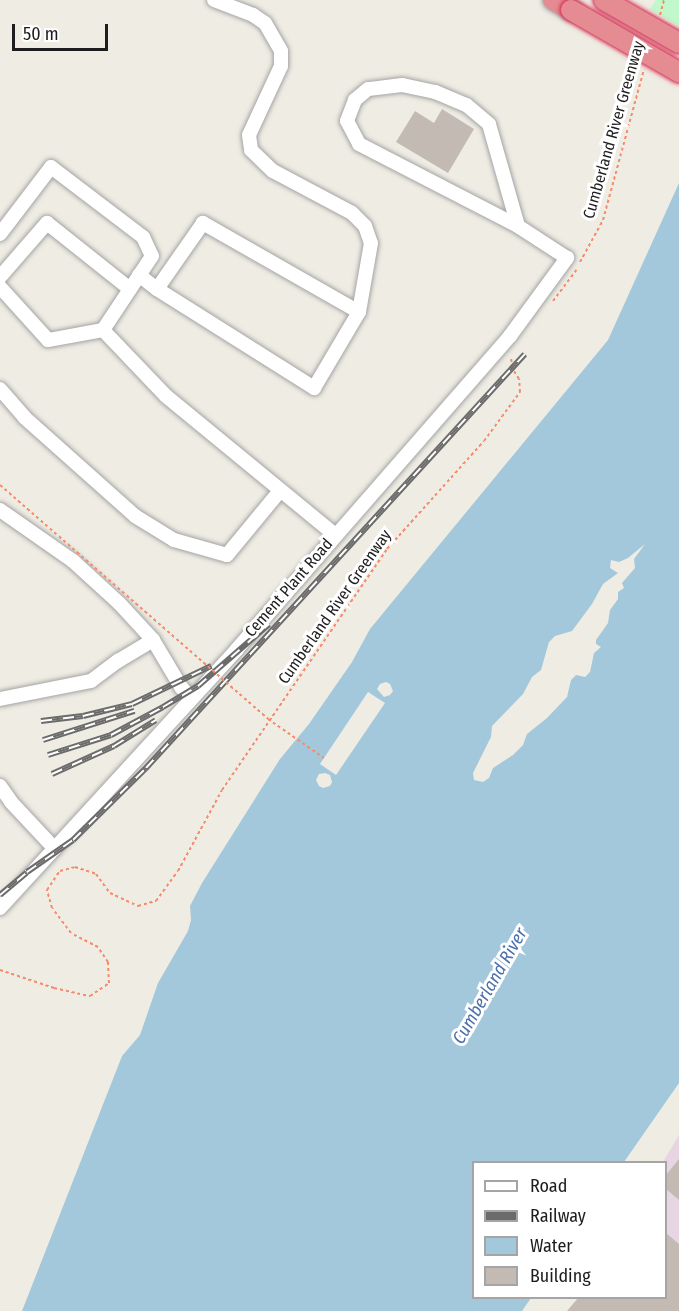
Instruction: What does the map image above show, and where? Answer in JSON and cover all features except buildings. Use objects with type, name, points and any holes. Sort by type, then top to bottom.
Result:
[{"type":"highway","points":[[553,0],[679,72]]},
{"type":"highway","points":[[604,0],[679,43]]},
{"type":"street","points":[[139,275],[314,388],[359,312],[371,243],[365,226],[352,213],[273,171],[251,150],[249,135],[281,66],[281,51],[265,23],[253,15],[214,0]]},
{"type":"street","points":[[402,85],[435,92],[466,105],[489,124],[518,226],[359,144],[347,121],[355,100],[368,89],[402,85]]},
{"type":"street","points":[[0,234],[51,167],[143,237],[152,256],[103,330],[48,340],[0,287]]},
{"type":"street","points":[[157,288],[203,223],[359,312]]},
{"type":"street","points":[[0,277],[47,224],[130,289]]},
{"type":"street","name":"Cement Plant Road","points":[[0,908],[191,698],[510,336],[567,258],[518,226]]},
{"type":"street","points":[[103,330],[166,396],[279,492],[335,535]]},
{"type":"street","points":[[0,389],[24,417],[135,516],[174,540],[227,555],[279,492]]},
{"type":"street","points":[[0,510],[73,561],[119,603],[153,640],[181,687],[191,698]]},
{"type":"street","points":[[0,699],[92,681],[118,661],[153,640]]},
{"type":"street","points":[[0,786],[11,802],[55,849]]},
{"type":"path","name":"Cumberland River Greenway","points":[[658,22],[664,0]]},
{"type":"path","name":"Cumberland River Greenway","points":[[550,305],[571,280],[603,220],[646,65]]},
{"type":"path","name":"Cumberland River Greenway","points":[[0,970],[90,996],[109,983],[108,962],[98,948],[71,933],[52,908],[47,891],[60,871],[75,867],[96,874],[110,892],[138,906],[156,901],[178,871],[222,790],[387,549],[484,441],[520,392],[519,380],[512,368],[511,356],[516,347]]},
{"type":"path","points":[[0,485],[268,720],[324,758]]},
{"type":"shaded area","points":[[679,1135],[679,1311],[574,1311],[581,1299],[667,1299],[667,1161],[664,1161]]},
{"type":"green space","points":[[656,0],[679,0],[679,26],[650,9]]},
{"type":"water","name":"Cumberland River","points":[[679,183],[679,1083],[625,1161],[472,1161],[472,1299],[530,1299],[522,1311],[22,1311],[122,1056],[140,1035],[158,983],[188,931],[191,920],[190,906],[280,759],[309,724],[352,662],[370,629],[608,340]],"holes":[[[645,544],[634,559],[635,568],[622,583],[624,588],[618,592],[618,599],[610,610],[608,623],[596,640],[596,644],[601,647],[594,653],[590,672],[585,677],[576,675],[571,680],[567,697],[547,718],[527,734],[523,745],[513,755],[493,768],[489,778],[483,782],[474,780],[473,773],[491,737],[492,726],[523,694],[532,677],[541,670],[549,642],[555,636],[572,631],[592,604],[603,584],[618,573],[610,568],[611,560],[619,562],[628,558]],[[386,682],[390,684],[393,691],[384,697],[377,689],[380,684]],[[368,692],[385,703],[336,775],[320,764]],[[319,774],[330,775],[332,782],[330,786],[323,788],[316,780]]]},
{"type":"railway","points":[[0,895],[27,872],[73,840],[146,768],[525,354]]},
{"type":"railway","points":[[48,755],[111,735],[163,707],[198,686],[269,624]]},
{"type":"railway","points":[[41,721],[83,716],[132,704],[211,666]]},
{"type":"railway","points":[[43,740],[134,711]]},
{"type":"railway","points":[[52,774],[114,746],[156,720]]}]
